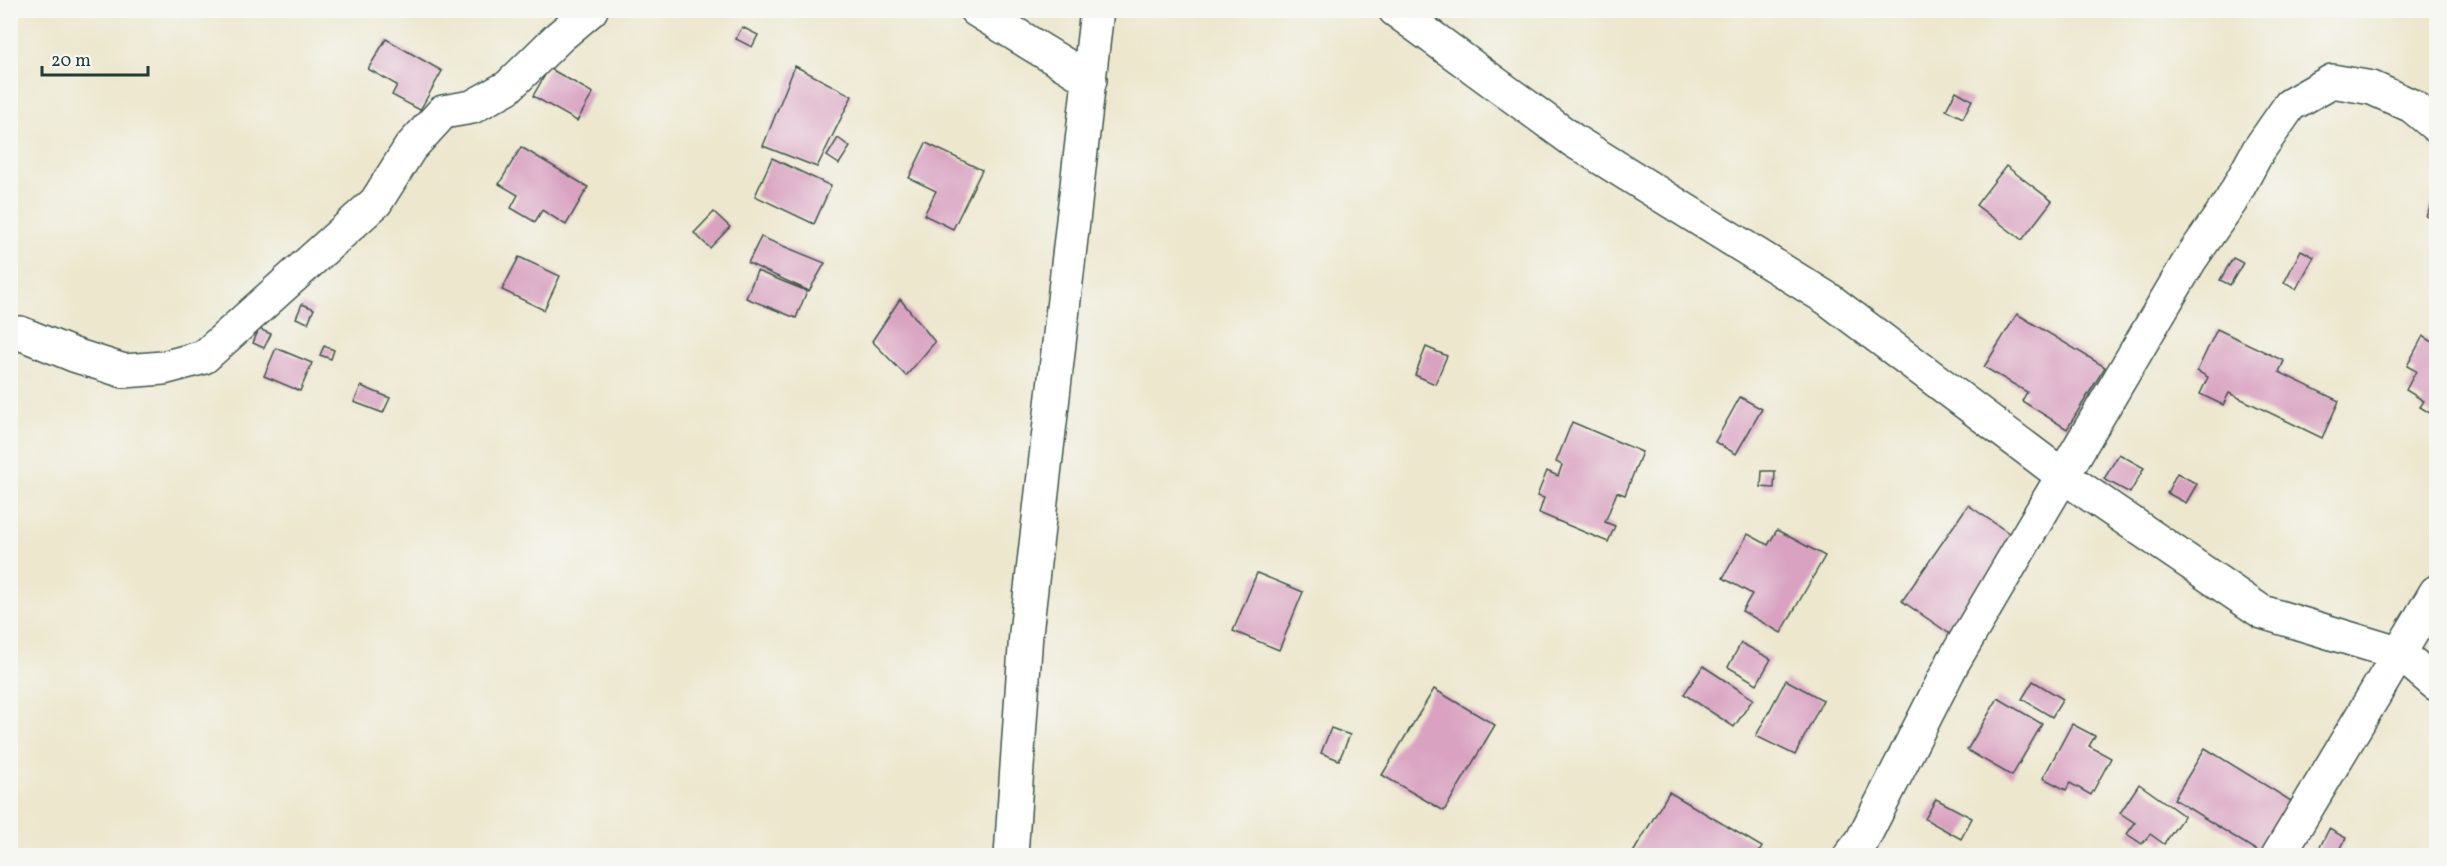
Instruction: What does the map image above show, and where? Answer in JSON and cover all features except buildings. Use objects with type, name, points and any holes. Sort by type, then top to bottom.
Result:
[{"type":"street","points":[[10,333],[20,333],[74,356],[124,371],[163,368],[204,357],[376,202],[410,148],[443,112],[472,107],[508,87],[559,37],[591,10]]},
{"type":"street","points":[[976,10],[1090,80]]},
{"type":"street","points":[[1011,855],[1026,633],[1097,10]]},
{"type":"street","points":[[1395,10],[1574,141],[1828,299],[2063,476],[2262,612],[2401,654],[2436,684]]},
{"type":"street","points":[[1850,855],[1862,841],[1953,663],[2190,260],[2231,201],[2258,151],[2290,105],[2332,81],[2372,88],[2412,106],[2436,126]]},
{"type":"street","points":[[2278,855],[2401,654],[2436,592]]}]
